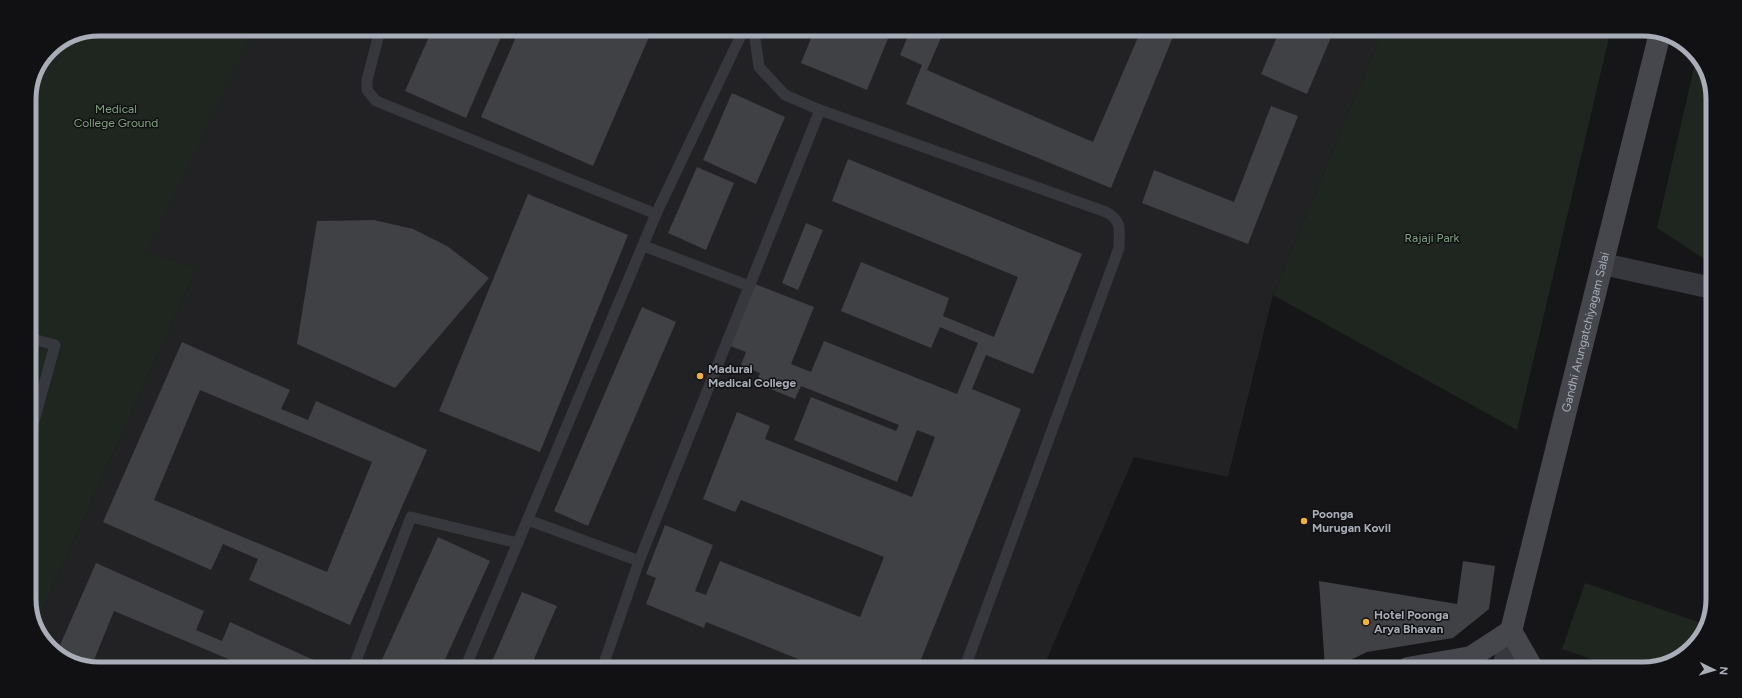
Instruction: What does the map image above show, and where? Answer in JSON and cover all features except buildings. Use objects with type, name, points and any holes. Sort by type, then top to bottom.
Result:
[{"type":"street","name":"Gandhi Arungatchiyagam Salai","points":[[1511,631],[1659,38]]},
{"type":"street","points":[[1603,264],[1706,287]]},
{"type":"street","points":[[1442,662],[1471,657],[1511,631]]},
{"type":"street","points":[[1504,662],[1511,631]]},
{"type":"street","points":[[1511,631],[1529,662]]},
{"type":"lane","points":[[378,36],[367,80],[367,90],[376,101],[656,214]]},
{"type":"lane","points":[[468,662],[644,246],[656,214],[741,36]]},
{"type":"lane","points":[[755,36],[759,67],[785,95],[820,110],[1106,212],[1115,217],[1119,227],[1119,248],[967,662]]},
{"type":"lane","points":[[604,662],[639,561],[820,110]]},
{"type":"lane","points":[[644,246],[749,286]]},
{"type":"lane","points":[[36,340],[55,345],[36,414]]},
{"type":"lane","points":[[356,662],[410,517],[518,543]]},
{"type":"lane","points":[[528,520],[639,561]]},
{"type":"shaded area","name":"Madurai Medical College","points":[[99,36],[1380,36],[1273,295],[1228,477],[1134,457],[1046,662],[99,662],[78,659],[67,654],[49,638],[44,631],[39,617],[197,268],[36,219],[37,86],[47,64],[54,54],[64,47],[86,37]]},
{"type":"green space","name":"Medical College Ground","points":[[99,36],[251,36],[146,252],[197,268],[39,617],[36,603],[36,99],[37,86],[41,75],[54,54],[64,47],[86,37]]},
{"type":"green space","name":"Rajaji Park","points":[[1380,36],[1609,36],[1517,430],[1273,295]]},
{"type":"green space","points":[[1695,63],[1705,86],[1706,95],[1706,260],[1657,228]]},
{"type":"green space","points":[[1585,583],[1702,623],[1688,644],[1664,659],[1643,662],[1600,662],[1562,649]]},
{"type":"place","name":"Madurai Medical College","points":[[700,376]]},
{"type":"place","name":"Poonga Murugan Kovil","points":[[1304,521]]},
{"type":"place","name":"Hotel Poonga Arya Bhavan","points":[[1366,622]]}]
